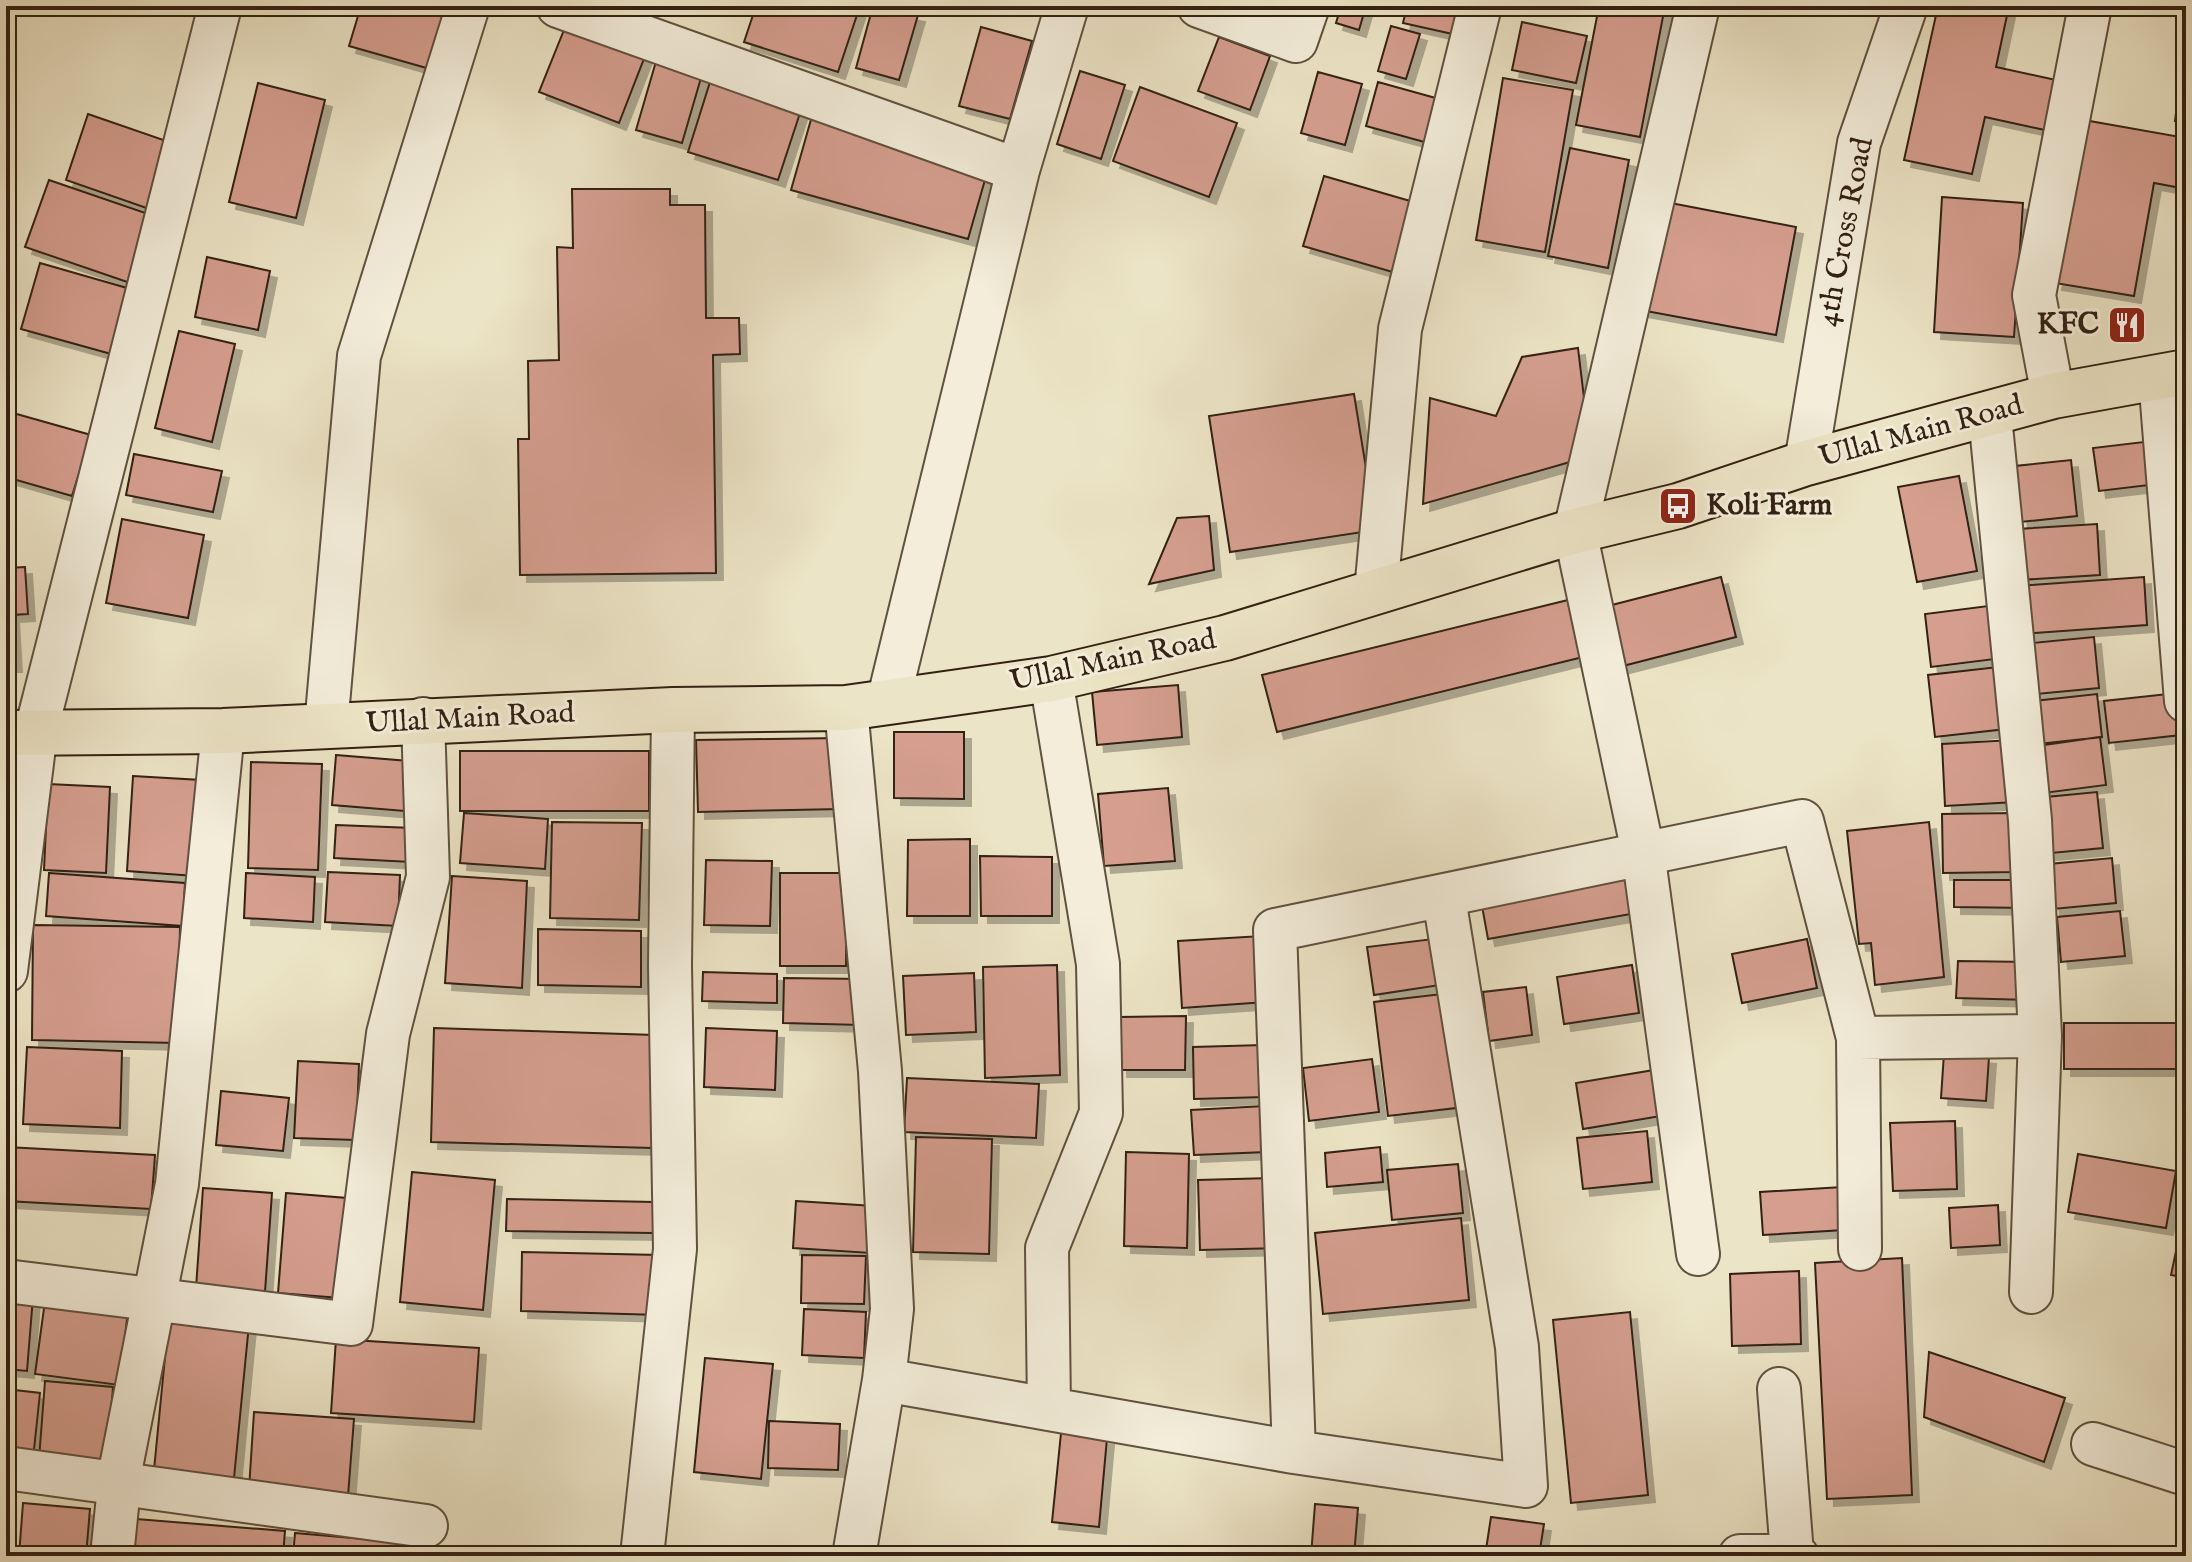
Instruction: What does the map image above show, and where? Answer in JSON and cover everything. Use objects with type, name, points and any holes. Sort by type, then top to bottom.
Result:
[{"type":"main road","name":"Ullal Main Road","points":[[21,732],[223,731],[423,719],[867,705],[1051,679],[1225,638],[1575,531],[1678,506],[1806,463],[1990,416],[2053,396],[2173,375]]},
{"type":"street","points":[[6,971],[21,732],[220,6]]},
{"type":"street","points":[[326,726],[359,356],[468,6]]},
{"type":"street","points":[[558,6],[1018,170]]},
{"type":"street","points":[[854,1556],[884,1380],[892,1309],[867,705],[1067,6]]},
{"type":"street","points":[[1199,6],[1296,41],[1308,6]]},
{"type":"street","points":[[1376,592],[1400,329],[1480,6]]},
{"type":"street","points":[[1698,6],[1575,531],[1643,852],[1698,1254]]},
{"type":"street","name":"4th Cross Road","points":[[1806,463],[1859,143],[1906,6]]},
{"type":"street","points":[[2053,396],[2034,295],[2090,6]]},
{"type":"street","points":[[2173,375],[2186,701]]},
{"type":"street","points":[[1990,416],[2030,820],[2040,1036],[2031,1292]]},
{"type":"street","points":[[1049,1409],[1047,1248],[1101,1113],[1098,964],[1051,679]]},
{"type":"street","points":[[642,1556],[675,1249],[670,966],[673,710]]},
{"type":"street","points":[[6,1281],[351,1324],[388,1034],[428,877],[423,719]]},
{"type":"street","points":[[112,1556],[121,1485],[177,1184],[223,731]]},
{"type":"street","points":[[1294,1452],[1275,930],[1444,898],[1643,852],[1802,821],[1858,1038],[1860,1249]]},
{"type":"street","points":[[884,1380],[1294,1452],[1526,1486],[1517,1347],[1444,898]]},
{"type":"street","points":[[1858,1038],[2040,1036]]},
{"type":"street","points":[[1740,1556],[1794,1555],[1779,1389]]},
{"type":"street","points":[[2093,1444],[2186,1474]]},
{"type":"street","points":[[6,1468],[426,1526]]},
{"type":"building","points":[[361,6],[431,6],[454,13],[437,71],[349,46]]},
{"type":"building","points":[[756,6],[860,6],[838,72],[744,42]]},
{"type":"building","points":[[873,6],[918,15],[899,80],[856,68]]},
{"type":"building","points":[[1341,6],[1366,6],[1359,30],[1336,23]]},
{"type":"building","points":[[1407,6],[1473,6],[1466,37],[1403,23]]},
{"type":"building","points":[[1599,6],[1665,6],[1640,137],[1576,125]]},
{"type":"building","points":[[1938,6],[2009,6],[1996,67],[2065,82],[2054,132],[1985,117],[1972,174],[1904,160]]},
{"type":"building","points":[[1522,22],[1587,36],[1576,83],[1512,70]]},
{"type":"building","points":[[566,25],[645,56],[619,123],[539,92]]},
{"type":"building","points":[[1391,26],[1420,34],[1406,79],[1378,71]]},
{"type":"building","points":[[981,27],[1032,41],[1010,119],[959,106]]},
{"type":"building","points":[[1219,37],[1270,56],[1250,110],[1198,91]]},
{"type":"building","points":[[2186,42],[2186,122],[2175,121]]},
{"type":"building","points":[[657,58],[703,71],[682,143],[636,130]]},
{"type":"building","points":[[1080,71],[1125,85],[1101,159],[1057,144]]},
{"type":"building","points":[[1318,72],[1362,84],[1345,145],[1301,133]]},
{"type":"building","points":[[1503,78],[1573,90],[1545,252],[1476,240]]},
{"type":"building","points":[[710,82],[801,110],[778,180],[688,152]]},
{"type":"building","points":[[1378,82],[1450,102],[1439,146],[1366,126]]},
{"type":"building","points":[[258,83],[325,100],[296,218],[229,202]]},
{"type":"building","points":[[1140,87],[1237,123],[1209,197],[1113,161]]},
{"type":"building","points":[[88,114],[178,145],[155,211],[66,180]]},
{"type":"building","points":[[812,116],[989,166],[968,239],[791,190]]},
{"type":"building","points":[[2084,120],[2186,138],[2186,189],[2154,183],[2134,296],[2055,283]]},
{"type":"building","points":[[1570,148],[1629,160],[1608,268],[1548,256]]},
{"type":"building","points":[[1324,176],[1417,203],[1396,273],[1303,246]]},
{"type":"building","points":[[49,180],[160,218],[136,285],[25,247]]},
{"type":"building","points":[[572,189],[670,189],[670,205],[705,205],[706,318],[739,318],[740,354],[713,355],[716,573],[520,575],[518,439],[529,439],[528,361],[559,360],[557,247],[573,248]]},
{"type":"building","points":[[1942,197],[2023,203],[2014,337],[1934,332]]},
{"type":"building","points":[[1655,200],[1796,227],[1776,335],[1635,309]]},
{"type":"building","points":[[207,257],[270,271],[258,330],[195,317]]},
{"type":"building","points":[[40,263],[141,292],[122,357],[21,329]]},
{"type":"building","points":[[179,331],[235,344],[212,442],[155,428]]},
{"type":"building","points":[[1578,348],[1591,456],[1423,504],[1430,398],[1496,416],[1522,357]]},
{"type":"building","points":[[1354,394],[1376,530],[1230,552],[1209,416]]},
{"type":"building","points":[[6,411],[91,435],[72,496],[6,477]]},
{"type":"building","points":[[2152,441],[2158,484],[2099,491],[2093,448]]},
{"type":"building","points":[[134,454],[222,471],[213,512],[126,495]]},
{"type":"building","points":[[2071,460],[2077,516],[2021,522],[2015,466]]},
{"type":"building","points":[[1959,476],[1977,571],[1917,582],[1898,487]]},
{"type":"building","points":[[1209,516],[1214,570],[1149,584],[1177,518]]},
{"type":"building","points":[[122,519],[204,535],[188,618],[106,603]]},
{"type":"building","points":[[2097,524],[2100,575],[2020,580],[2017,529]]},
{"type":"building","points":[[25,567],[28,614],[12,615],[15,665],[6,665],[6,568]]},
{"type":"building","points":[[1721,577],[1736,637],[1619,667],[1604,607]]},
{"type":"building","points":[[2144,577],[2147,625],[2022,634],[2018,586]]},
{"type":"building","points":[[1568,600],[1583,657],[1277,732],[1262,675]]},
{"type":"building","points":[[1996,605],[2003,658],[1931,667],[1925,614]]},
{"type":"building","points":[[2094,637],[2099,688],[2026,695],[2021,644]]},
{"type":"building","points":[[1998,667],[2006,729],[1935,737],[1928,675]]},
{"type":"building","points":[[1178,685],[1182,737],[1097,745],[1092,692]]},
{"type":"building","points":[[2177,693],[2181,735],[2109,743],[2104,701]]},
{"type":"building","points":[[2097,694],[2102,737],[2029,745],[2025,702]]},
{"type":"building","points":[[894,732],[964,732],[964,799],[894,798]]},
{"type":"building","points":[[2100,737],[2106,785],[2036,794],[2030,747]]},
{"type":"building","points":[[840,738],[841,809],[698,812],[696,740]]},
{"type":"building","points":[[2012,740],[2016,802],[1945,806],[1942,744]]},
{"type":"building","points":[[460,751],[649,751],[649,811],[460,811]]},
{"type":"building","points":[[336,755],[421,762],[417,812],[332,805]]},
{"type":"building","points":[[251,762],[322,764],[318,870],[248,868]]},
{"type":"building","points":[[133,776],[201,780],[195,876],[127,871]]},
{"type":"building","points":[[48,784],[110,787],[106,873],[44,870]]},
{"type":"building","points":[[1168,788],[1175,861],[1104,866],[1098,794]]},
{"type":"building","points":[[2097,792],[2103,848],[2041,854],[2036,798]]},
{"type":"building","points":[[464,813],[548,819],[545,869],[460,863]]},
{"type":"building","points":[[2014,813],[2015,872],[1943,873],[1942,814]]},
{"type":"building","points":[[552,822],[642,823],[639,920],[550,918]]},
{"type":"building","points":[[1929,822],[1944,977],[1875,985],[1871,943],[1859,944],[1847,831]]},
{"type":"building","points":[[336,825],[413,828],[411,862],[334,858]]},
{"type":"building","points":[[970,839],[970,916],[907,916],[908,840]]},
{"type":"building","points":[[980,856],[1052,857],[1052,916],[981,916]]},
{"type":"building","points":[[2112,858],[2116,903],[2053,909],[2049,864]]},
{"type":"building","points":[[706,860],[772,861],[770,926],[704,925]]},
{"type":"building","points":[[1624,870],[1631,914],[1488,939],[1480,895]]},
{"type":"building","points":[[328,872],[400,875],[398,926],[325,922]]},
{"type":"building","points":[[49,873],[185,883],[183,926],[46,916]]},
{"type":"building","points":[[246,873],[315,877],[313,922],[244,918]]},
{"type":"building","points":[[780,873],[847,873],[846,966],[780,966]]},
{"type":"building","points":[[452,876],[527,881],[522,988],[445,983]]},
{"type":"building","points":[[1954,880],[2029,880],[2029,908],[1954,907]]},
{"type":"building","points":[[2120,911],[2125,956],[2061,962],[2057,917]]},
{"type":"building","points":[[33,925],[180,927],[178,1043],[32,1040]]},
{"type":"building","points":[[538,929],[641,931],[641,987],[538,985]]},
{"type":"building","points":[[1262,936],[1266,1002],[1182,1008],[1178,941]]},
{"type":"building","points":[[1433,939],[1440,985],[1374,995],[1367,947]]},
{"type":"building","points":[[1807,939],[1817,988],[1742,1003],[1732,954]]},
{"type":"building","points":[[1958,961],[2030,962],[2030,1000],[1956,998]]},
{"type":"building","points":[[1057,965],[1060,1075],[985,1078],[983,967]]},
{"type":"building","points":[[1632,965],[1639,1013],[1564,1024],[1557,977]]},
{"type":"building","points":[[703,972],[777,974],[777,1003],[702,1001]]},
{"type":"building","points":[[974,973],[976,1032],[906,1035],[903,976]]},
{"type":"building","points":[[784,978],[863,979],[862,1025],[783,1023]]},
{"type":"building","points":[[1526,987],[1532,1035],[1489,1041],[1483,992]]},
{"type":"building","points":[[1442,994],[1456,1108],[1388,1116],[1374,1002]]},
{"type":"building","points":[[1186,1016],[1185,1070],[1120,1070],[1119,1017]]},
{"type":"building","points":[[2064,1023],[2183,1023],[2183,1069],[2064,1069]]},
{"type":"building","points":[[434,1028],[655,1035],[652,1148],[431,1142]]},
{"type":"building","points":[[706,1028],[777,1031],[775,1090],[704,1087]]},
{"type":"building","points":[[1263,1045],[1265,1097],[1194,1099],[1193,1047]]},
{"type":"building","points":[[27,1047],[122,1051],[120,1128],[23,1124]]},
{"type":"building","points":[[1944,1053],[1989,1057],[1986,1101],[1941,1098]]},
{"type":"building","points":[[1372,1059],[1379,1112],[1309,1121],[1303,1068]]},
{"type":"building","points":[[298,1061],[359,1064],[356,1140],[294,1138]]},
{"type":"building","points":[[1654,1070],[1661,1116],[1583,1129],[1576,1083]]},
{"type":"building","points":[[907,1078],[1039,1084],[1036,1138],[904,1132]]},
{"type":"building","points":[[221,1091],[289,1098],[283,1151],[216,1145]]},
{"type":"building","points":[[1265,1106],[1267,1152],[1194,1155],[1191,1110]]},
{"type":"building","points":[[1955,1121],[1957,1189],[1893,1191],[1890,1123]]},
{"type":"building","points":[[1647,1131],[1652,1182],[1583,1189],[1577,1138]]},
{"type":"building","points":[[916,1137],[992,1139],[989,1254],[913,1252]]},
{"type":"building","points":[[6,1147],[155,1155],[151,1209],[6,1201]]},
{"type":"building","points":[[1380,1147],[1383,1182],[1327,1187],[1325,1153]]},
{"type":"building","points":[[1126,1152],[1189,1154],[1187,1248],[1124,1246]]},
{"type":"building","points":[[2078,1154],[2176,1171],[2166,1228],[2068,1212]]},
{"type":"building","points":[[1458,1164],[1463,1213],[1392,1220],[1387,1170]]},
{"type":"building","points":[[412,1172],[495,1180],[483,1310],[400,1302]]},
{"type":"building","points":[[1276,1178],[1279,1248],[1200,1250],[1198,1180]]},
{"type":"building","points":[[1842,1187],[1844,1230],[1763,1235],[1760,1192]]},
{"type":"building","points":[[203,1188],[272,1193],[265,1292],[196,1288]]},
{"type":"building","points":[[286,1193],[347,1198],[340,1298],[278,1293]]},
{"type":"building","points":[[507,1199],[654,1202],[654,1233],[506,1231]]},
{"type":"building","points":[[796,1201],[874,1206],[871,1253],[793,1248]]},
{"type":"building","points":[[1998,1205],[2000,1245],[1951,1248],[1949,1208]]},
{"type":"building","points":[[2186,1213],[2186,1278],[2171,1275]]},
{"type":"building","points":[[1461,1218],[1469,1300],[1323,1314],[1315,1233]]},
{"type":"building","points":[[522,1252],[660,1255],[659,1315],[521,1311]]},
{"type":"building","points":[[802,1255],[866,1256],[864,1304],[801,1303]]},
{"type":"building","points":[[1902,1258],[1912,1495],[1827,1499],[1815,1263]]},
{"type":"building","points":[[1799,1271],[1801,1344],[1732,1346],[1730,1274]]},
{"type":"building","points":[[6,1295],[33,1297],[27,1371],[6,1369]]},
{"type":"building","points":[[45,1301],[128,1311],[119,1385],[35,1374]]},
{"type":"building","points":[[804,1309],[866,1312],[864,1358],[802,1355]]},
{"type":"building","points":[[1630,1312],[1648,1495],[1571,1503],[1553,1320]]},
{"type":"building","points":[[169,1316],[249,1324],[234,1478],[154,1470]]},
{"type":"building","points":[[336,1339],[479,1348],[474,1422],[331,1413]]},
{"type":"building","points":[[1929,1352],[2065,1398],[2044,1462],[1924,1417]]},
{"type":"building","points":[[705,1358],[773,1364],[761,1479],[694,1472]]},
{"type":"building","points":[[45,1381],[113,1387],[107,1464],[39,1459]]},
{"type":"building","points":[[6,1389],[40,1393],[33,1459],[6,1457]]},
{"type":"building","points":[[254,1412],[354,1419],[348,1496],[249,1489]]},
{"type":"building","points":[[769,1421],[840,1424],[838,1470],[768,1468]]},
{"type":"building","points":[[1061,1433],[1107,1438],[1099,1527],[1052,1522]]},
{"type":"building","points":[[23,1503],[90,1509],[86,1556],[19,1556]]},
{"type":"building","points":[[1315,1504],[1358,1508],[1354,1556],[1311,1556]]},
{"type":"building","points":[[1491,1517],[1544,1524],[1539,1556],[1485,1556]]},
{"type":"building","points":[[136,1519],[285,1531],[283,1556],[133,1556]]},
{"type":"building","points":[[295,1533],[399,1542],[398,1556],[293,1556]]},
{"type":"place","name":"KFC","points":[[2127,325]]},
{"type":"place","name":"Koli Farm","points":[[1678,506]]}]
